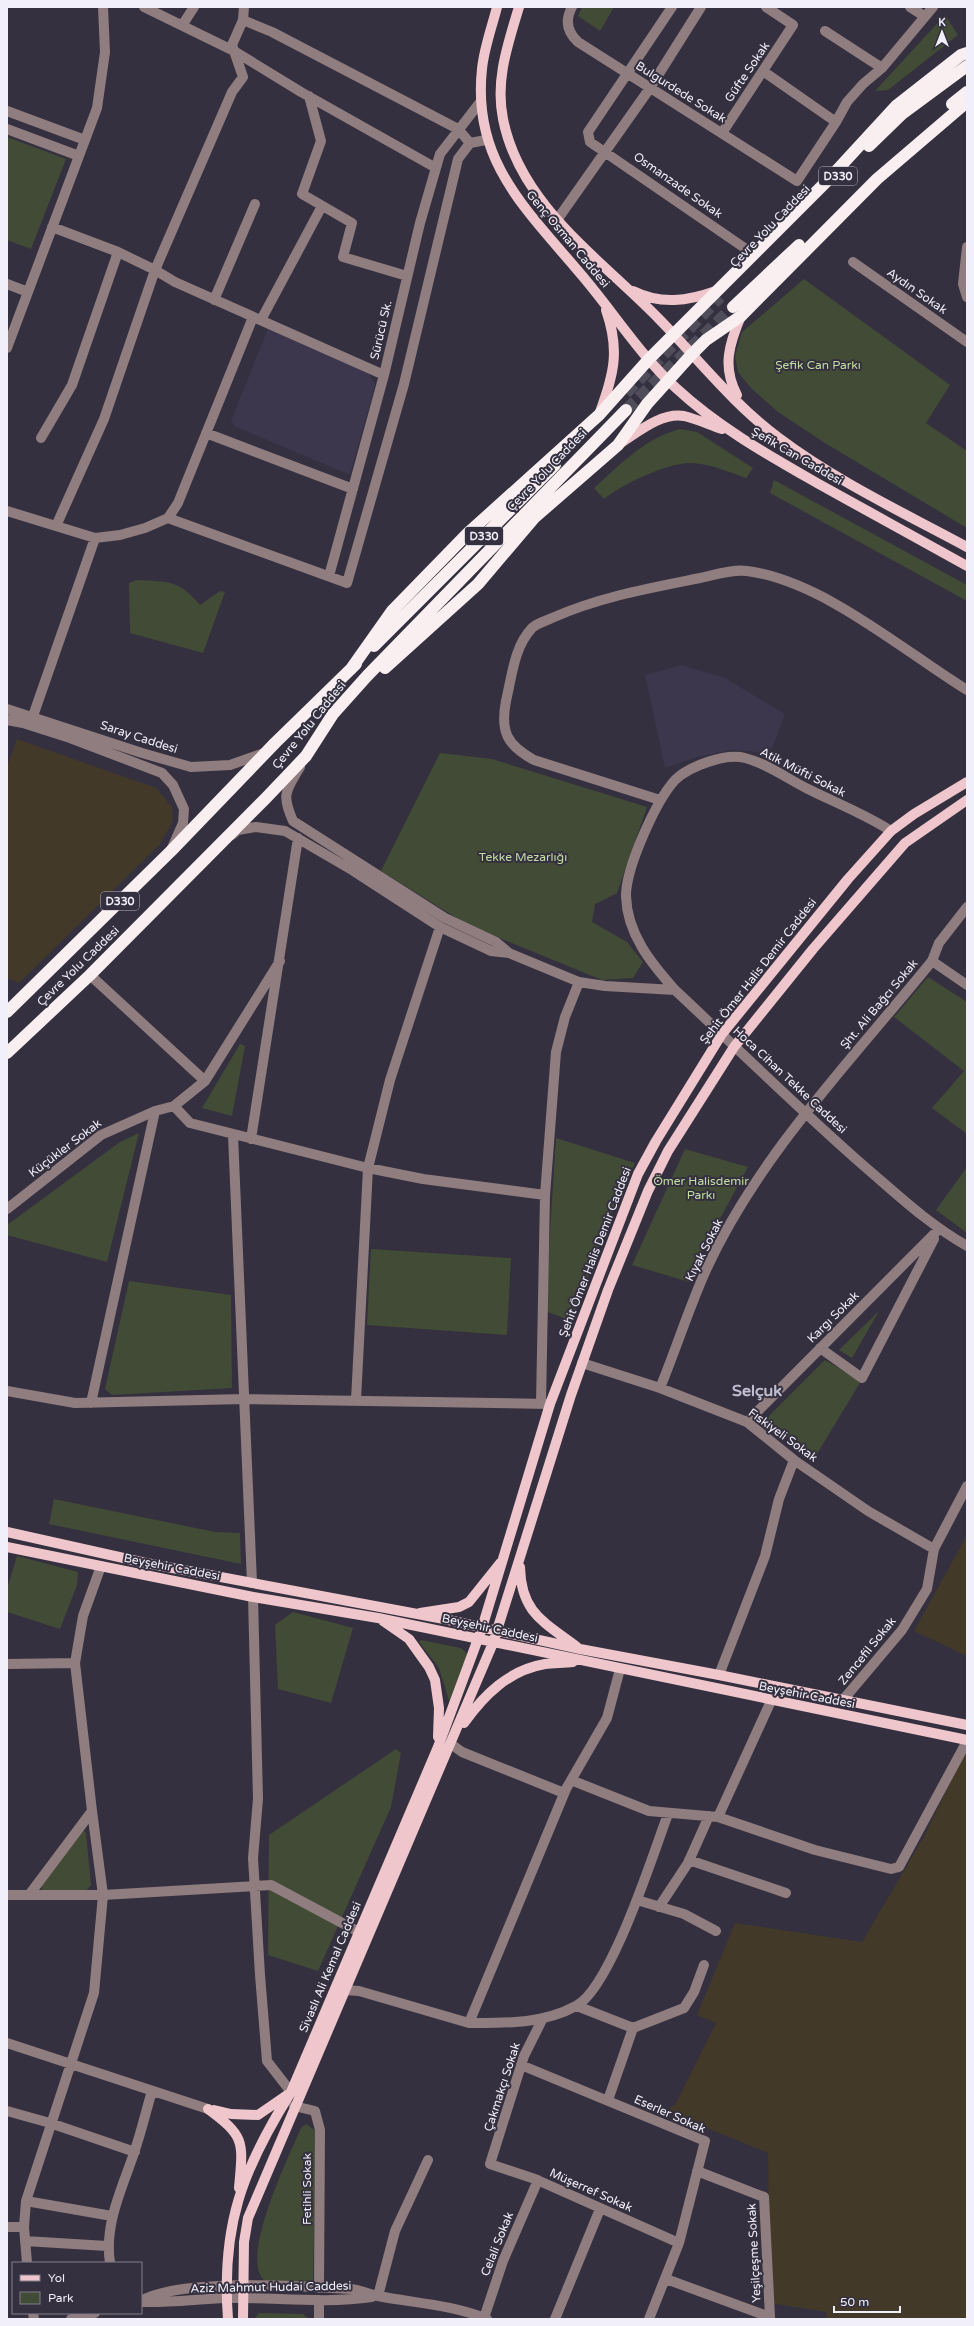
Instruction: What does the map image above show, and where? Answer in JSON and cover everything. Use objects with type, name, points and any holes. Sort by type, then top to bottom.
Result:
[{"type":"highway","points":[[351,669],[392,611],[468,533],[599,415],[649,359],[674,334],[720,293],[896,106],[961,55],[967,53]]},
{"type":"highway","name":"Çevre Yolu Caddesi","points":[[720,293],[902,114],[967,66]]},
{"type":"highway","points":[[732,307],[938,116],[967,92]]},
{"type":"highway","points":[[333,714],[478,584],[534,518],[618,445],[647,404],[667,380],[706,340],[741,316],[877,179],[967,102]]},
{"type":"highway","name":"Çevre Yolu Caddesi","points":[[7,1012],[171,851],[264,753],[351,669],[616,402]]},
{"type":"highway","name":"Çevre Yolu Caddesi","points":[[7,1053],[90,975],[218,847],[306,756],[333,714],[367,676],[550,486],[626,410]]},
{"type":"main road","name":"Genç Osman Caddesi","points":[[497,7],[483,60],[481,101],[486,140],[494,158],[523,208],[604,302],[634,341]]},
{"type":"main road","name":"Genç Osman Caddesi","points":[[519,7],[502,65],[500,88],[503,118],[510,143],[520,167],[557,220],[622,285],[658,317]]},
{"type":"main road","points":[[622,285],[642,296],[672,301],[720,293]]},
{"type":"main road","points":[[599,415],[615,367],[615,347],[612,327],[604,302]]},
{"type":"main road","points":[[741,316],[731,339],[727,362],[731,384],[744,410]]},
{"type":"main road","name":"Şefik Can Caddesi","points":[[658,317],[744,410],[779,438],[820,465],[967,547]]},
{"type":"main road","name":"Şefik Can Caddesi","points":[[634,341],[667,380],[731,432],[780,462],[967,566]]},
{"type":"main road","points":[[618,445],[657,421],[670,416],[682,416],[731,432]]},
{"type":"main road","name":"Şehit Ömer Halis Demir Caddesi","points":[[482,1628],[504,1559],[545,1404],[638,1174],[656,1141],[722,1034],[843,884],[891,831],[914,814],[967,782]]},
{"type":"main road","points":[[498,1631],[582,1363],[608,1290],[648,1191],[668,1151],[734,1047],[813,949],[905,843],[967,800]]},
{"type":"main road","name":"Beyşehir Caddesi","points":[[7,1532],[252,1583],[415,1614],[580,1649],[719,1675],[967,1725]]},
{"type":"main road","name":"Beyşehir Caddesi","points":[[7,1546],[253,1597],[378,1618],[493,1643],[582,1660],[620,1670],[967,1741]]},
{"type":"main road","points":[[520,1558],[520,1582],[526,1601],[537,1617],[580,1649]]},
{"type":"main road","points":[[415,1614],[459,1607],[469,1602],[504,1559]]},
{"type":"main road","points":[[378,1618],[409,1639],[429,1667],[435,1680],[439,1708],[438,1747]]},
{"type":"main road","name":"Sivaslı Ali Kemal Caddesi","points":[[228,2319],[226,2298],[226,2266],[229,2238],[238,2198],[266,2133],[291,2092],[360,1932],[438,1747],[482,1628]]},
{"type":"main road","name":"Sivaslı Ali Kemal Caddesi","points":[[243,2319],[244,2242],[248,2218],[294,2106],[498,1631]]},
{"type":"main road","points":[[452,1741],[478,1705],[500,1682],[530,1668],[582,1660]]},
{"type":"main road","points":[[208,2109],[231,2114],[258,2115],[291,2092]]},
{"type":"main road","points":[[208,2109],[236,2131],[240,2138],[242,2154],[238,2198]]},
{"type":"street","points":[[7,348],[97,108],[105,52],[103,7]]},
{"type":"street","points":[[144,7],[183,24],[234,50],[309,96],[436,168]]},
{"type":"street","points":[[183,24],[194,7]]},
{"type":"street","points":[[56,526],[104,419],[155,270],[232,92],[243,76],[232,45],[243,20],[244,7]]},
{"type":"street","points":[[628,75],[672,7]]},
{"type":"street","points":[[557,220],[650,88],[701,7]]},
{"type":"street","name":"Güfte Sokak","points":[[722,133],[794,25],[766,7]]},
{"type":"street","points":[[910,7],[924,16]]},
{"type":"street","points":[[764,71],[836,122],[847,102],[863,84],[882,68],[933,7]]},
{"type":"street","name":"Bulgurdede Sokak","points":[[570,11],[567,24],[571,35],[628,75],[796,181],[836,122]]},
{"type":"street","points":[[243,20],[272,32],[458,129],[470,143]]},
{"type":"street","points":[[826,31],[882,68]]},
{"type":"street","name":"Osmanzade Sokak","points":[[628,75],[588,132],[590,142],[606,151],[749,251]]},
{"type":"street","points":[[309,96],[321,141],[302,194],[352,223],[343,257],[407,276]]},
{"type":"street","name":"Sürücü Sk.","points":[[329,576],[384,375],[407,276],[440,154],[481,101]]},
{"type":"street","points":[[7,111],[85,140]]},
{"type":"street","points":[[7,129],[79,156]]},
{"type":"street","points":[[168,518],[347,583],[404,384],[458,158],[470,143],[486,140]]},
{"type":"street","points":[[440,154],[458,158]]},
{"type":"street","points":[[214,300],[255,204]]},
{"type":"street","points":[[7,511],[95,538],[120,535],[145,528],[168,518],[178,503],[206,433],[257,319],[322,206]]},
{"type":"street","points":[[52,227],[118,252],[155,270],[175,282],[384,375]]},
{"type":"street","points":[[967,247],[963,284],[967,297]]},
{"type":"street","points":[[41,438],[72,385],[118,252]]},
{"type":"street","name":"Aydın Sokak","points":[[853,262],[967,342]]},
{"type":"street","points":[[7,284],[28,292]]},
{"type":"street","points":[[206,433],[353,489]]},
{"type":"street","points":[[33,716],[95,538]]},
{"type":"street","points":[[660,800],[534,760],[517,750],[503,726],[505,706],[520,644],[533,627],[570,610],[626,592],[745,570],[779,577],[855,616],[967,690]]},
{"type":"street","name":"Saray Caddesi","points":[[7,709],[33,716],[142,753],[191,767],[230,765],[264,753]]},
{"type":"street","name":"Saray Caddesi","points":[[7,720],[23,723],[70,738],[162,773],[173,785],[184,809],[183,823],[171,851]]},
{"type":"street","points":[[306,756],[285,793],[287,807],[293,821],[445,918],[496,942],[509,953]]},
{"type":"street","name":"Atik Müfti Sokak","points":[[675,990],[653,966],[637,940],[626,896],[630,873],[638,848],[660,800],[676,779],[691,769],[712,760],[744,758],[891,831]]},
{"type":"street","points":[[218,847],[238,830],[256,827],[285,831],[440,927],[491,951],[509,953],[579,982],[605,986],[675,990]]},
{"type":"street","points":[[251,1139],[298,838]]},
{"type":"street","name":"Şht. Ali Bağcı Sokak","points":[[804,1113],[932,961],[939,943],[967,907]]},
{"type":"street","points":[[356,1400],[368,1168],[390,1080],[440,927]]},
{"type":"street","name":"Küçükler Sokak","points":[[7,1209],[101,1135],[155,1111],[174,1106],[205,1081],[280,961]]},
{"type":"street","points":[[932,961],[967,985]]},
{"type":"street","points":[[90,975],[205,1081]]},
{"type":"street","points":[[7,1391],[75,1403],[244,1399],[545,1404],[545,1195],[556,1052],[565,1017],[579,982]]},
{"type":"street","name":"Hoca Cihan Tekke Caddesi","points":[[675,990],[804,1113],[938,1230],[967,1246]]},
{"type":"street","points":[[174,1106],[190,1123],[368,1168],[423,1179],[545,1195]]},
{"type":"street","points":[[91,1403],[155,1111]]},
{"type":"street","name":"Kıyak Sokak","points":[[660,1388],[706,1270],[762,1173],[804,1113]]},
{"type":"street","points":[[233,1135],[252,1583]]},
{"type":"street","points":[[820,1348],[862,1378],[938,1230]]},
{"type":"street","name":"Kargı Sokak","points":[[747,1422],[938,1230]]},
{"type":"street","name":"Fıskiyeli Sokak","points":[[582,1363],[660,1388],[747,1422],[794,1460],[868,1511],[934,1549]]},
{"type":"street","points":[[719,1675],[765,1556],[779,1499],[794,1460]]},
{"type":"street","name":"Zencefil Sokak","points":[[843,1700],[902,1630],[912,1615],[927,1589],[934,1549],[967,1486]]},
{"type":"street","points":[[27,2262],[24,2227],[26,2201],[50,2123],[94,1993],[103,1896],[75,1663],[83,1616],[101,1566]]},
{"type":"street","points":[[253,1597],[258,1799],[253,1858],[267,2061],[291,2092]]},
{"type":"street","points":[[7,1664],[75,1663]]},
{"type":"street","points":[[470,2023],[564,1793],[607,1718],[620,1670]]},
{"type":"street","points":[[659,1907],[689,1860],[714,1816],[771,1701]]},
{"type":"street","points":[[452,1741],[462,1752],[564,1793]]},
{"type":"street","points":[[571,1780],[649,1811],[668,1814],[714,1816],[815,1850],[891,1869],[899,1867],[967,1741]]},
{"type":"street","points":[[29,1895],[92,1811]]},
{"type":"street","points":[[344,1990],[359,1991],[470,2023],[542,2020],[577,2006],[594,1992],[629,1921],[668,1814]]},
{"type":"street","points":[[689,1860],[786,1893]]},
{"type":"street","points":[[7,1895],[103,1896],[271,1886],[360,1932]]},
{"type":"street","points":[[637,1900],[684,1914],[716,1931]]},
{"type":"street","points":[[577,2006],[632,2028],[684,2008],[694,1992],[704,1965]]},
{"type":"street","name":"Çakmakçı Sokak","points":[[490,2164],[521,2065],[542,2020]]},
{"type":"street","points":[[608,2100],[632,2028]]},
{"type":"street","points":[[7,2043],[208,2109]]},
{"type":"street","name":"Eserler Sokak","points":[[521,2065],[705,2141],[679,2243],[649,2319]]},
{"type":"street","points":[[110,2262],[107,2246],[112,2216],[135,2152],[152,2091]]},
{"type":"street","name":"Fetihli Sokak","points":[[294,2106],[315,2111],[320,2130],[319,2288]]},
{"type":"street","points":[[7,2111],[50,2123],[135,2152]]},
{"type":"street","points":[[378,2296],[395,2231],[428,2160]]},
{"type":"street","name":"Müşerref Sokak","points":[[490,2164],[538,2180],[679,2243]]},
{"type":"street","name":"Yeşilçeşme Sokak","points":[[666,2279],[770,2318],[764,2197],[697,2171]]},
{"type":"street","name":"Celali Sokak","points":[[486,2318],[503,2261],[538,2180]]},
{"type":"street","points":[[26,2201],[112,2216]]},
{"type":"street","points":[[556,2319],[600,2209]]},
{"type":"street","points":[[7,2227],[24,2227]]},
{"type":"street","points":[[25,2241],[107,2246]]},
{"type":"street","name":"Aziz Mahmut Hudai Caddesi","points":[[142,2300],[151,2295],[195,2287],[243,2286],[319,2288],[353,2290],[378,2296],[407,2299],[457,2315],[486,2318]]},
{"type":"street","name":"Aziz Mahmut Hudai Caddesi","points":[[142,2301],[169,2303],[226,2298],[349,2300],[378,2296]]},
{"type":"street","points":[[319,2300],[319,2319]]},
{"type":"street","points":[[71,2319],[91,2314]]},
{"type":"shaded area","points":[[269,326],[369,373],[375,385],[350,475],[234,426],[231,421]]},
{"type":"shaded area","points":[[681,665],[725,678],[785,714],[770,753],[732,750],[697,757],[665,768],[645,675]]},
{"type":"shaded area","points":[[17,739],[156,788],[172,807],[173,821],[160,844],[19,983],[7,978],[7,767]]},
{"type":"shaded area","points":[[967,1535],[967,1656],[914,1631]]},
{"type":"shaded area","points":[[966,1749],[967,2319],[827,2319],[826,2312],[770,2303],[768,2153],[665,2111],[675,2105],[716,2023],[697,2015],[735,1923],[862,1942],[925,1835]]},
{"type":"green space","points":[[582,7],[614,7],[600,31],[578,16]]},
{"type":"green space","points":[[945,15],[958,35],[888,90],[875,91]]},
{"type":"green space","points":[[7,137],[66,159],[31,249],[7,240]]},
{"type":"green space","name":"Şefik Can Parkı","points":[[804,279],[950,385],[926,423],[967,451],[967,528],[825,443],[778,412],[751,388],[738,372],[735,356],[742,332]]},
{"type":"green space","points":[[680,429],[697,432],[753,468],[746,478],[706,465],[692,463],[682,464],[671,466],[646,475],[622,487],[604,499],[594,488],[624,461],[645,445],[667,433]]},
{"type":"green space","points":[[774,480],[967,585],[967,601],[770,493]]},
{"type":"green space","points":[[136,580],[165,582],[179,586],[200,605],[220,591],[225,592],[203,653],[130,633],[129,583]]},
{"type":"green space","name":"Tekke Mezarlığı","points":[[440,753],[492,759],[647,807],[617,893],[595,904],[592,922],[627,942],[643,962],[633,978],[602,980],[468,925],[381,871]]},
{"type":"green space","points":[[928,977],[967,1002],[967,1134],[932,1108],[964,1071],[894,1017]]},
{"type":"green space","points":[[240,1044],[245,1046],[232,1116],[202,1108]]},
{"type":"green space","points":[[139,1133],[107,1262],[7,1235],[7,1225],[120,1142]]},
{"type":"green space","points":[[556,1138],[635,1163],[608,1220],[572,1321],[545,1311]]},
{"type":"green space","name":"Ömer Halisdemir Parkı","points":[[685,1149],[748,1167],[702,1252],[689,1282],[632,1265]]},
{"type":"green space","points":[[967,1167],[967,1233],[936,1210]]},
{"type":"green space","points":[[371,1249],[511,1258],[507,1335],[367,1325]]},
{"type":"green space","points":[[129,1281],[231,1295],[232,1388],[112,1395],[105,1389]]},
{"type":"green space","points":[[879,1311],[852,1358],[839,1350]]},
{"type":"green space","points":[[825,1360],[861,1381],[814,1459],[766,1419]]},
{"type":"green space","points":[[54,1499],[215,1532],[240,1533],[241,1564],[49,1524]]},
{"type":"green space","points":[[17,1556],[78,1572],[77,1585],[60,1629],[7,1612],[7,1589]]},
{"type":"green space","points":[[293,1612],[353,1628],[331,1703],[278,1689],[275,1625]]},
{"type":"green space","points":[[421,1640],[461,1648],[470,1656],[450,1704],[439,1668],[419,1642]]},
{"type":"green space","points":[[396,1749],[401,1753],[391,1807],[318,1971],[268,1955],[269,1835]]},
{"type":"green space","points":[[82,1829],[86,1833],[91,1885],[85,1892],[43,1891],[40,1885]]},
{"type":"green space","points":[[306,2124],[316,2131],[313,2288],[289,2288],[276,2286],[265,2281],[258,2269],[258,2252],[262,2230],[278,2182],[301,2128]]},
{"type":"green space","points":[[259,2313],[303,2314],[309,2319],[254,2319]]},
{"type":"tunnel","points":[[626,393],[720,297]]},
{"type":"tunnel","points":[[626,410],[733,307]]},
{"type":"district","name":"Selçuk","points":[[757,1390]]}]
